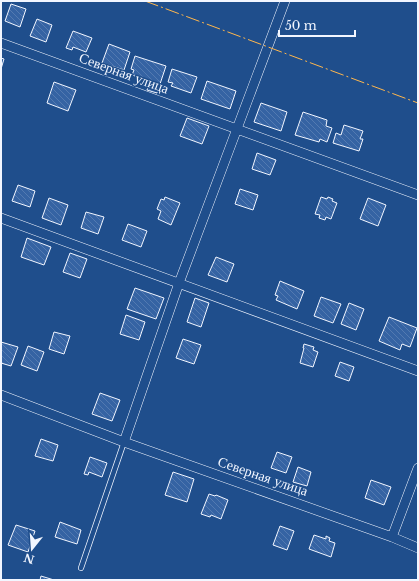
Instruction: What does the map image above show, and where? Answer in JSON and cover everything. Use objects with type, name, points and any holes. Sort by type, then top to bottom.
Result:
[{"type":"street","points":[[124,442],[179,283],[285,1]]},
{"type":"street","name":"Северная улица","points":[[1,43],[418,195]]},
{"type":"street","points":[[1,218],[418,371]]},
{"type":"street","name":"Северная улица","points":[[1,395],[124,442],[392,537],[418,548]]},
{"type":"street","points":[[392,537],[418,468]]},
{"type":"lane","points":[[81,568],[124,442]]},
{"type":"building","points":[[11,4],[26,9],[20,27],[5,21]]},
{"type":"building","points":[[37,19],[52,25],[46,42],[30,36]]},
{"type":"building","points":[[73,31],[92,38],[86,52],[73,47],[72,50],[66,48]]},
{"type":"building","points":[[109,44],[130,52],[124,70],[102,63]]},
{"type":"building","points":[[135,56],[166,66],[157,93],[147,90],[150,81],[132,75],[134,70],[131,69]]},
{"type":"building","points":[[1,58],[4,59],[1,69]]},
{"type":"building","points":[[172,69],[197,77],[191,93],[171,86],[173,83],[168,82]]},
{"type":"building","points":[[207,81],[236,91],[230,109],[201,99]]},
{"type":"building","points":[[54,82],[76,90],[68,111],[47,103]]},
{"type":"building","points":[[261,103],[287,112],[281,131],[254,122]]},
{"type":"building","points":[[303,112],[327,120],[326,126],[332,128],[327,142],[320,139],[319,142],[295,135]]},
{"type":"building","points":[[187,118],[209,126],[202,144],[180,136]]},
{"type":"building","points":[[344,125],[363,131],[360,139],[363,139],[359,151],[333,143],[336,133],[341,135]]},
{"type":"building","points":[[257,153],[276,160],[270,175],[252,169]]},
{"type":"building","points":[[18,185],[35,191],[30,207],[12,201]]},
{"type":"building","points":[[240,189],[258,195],[253,210],[235,204]]},
{"type":"building","points":[[165,197],[180,203],[171,225],[158,219],[161,211],[157,209],[161,199],[164,200]]},
{"type":"building","points":[[321,197],[327,199],[328,197],[337,203],[331,219],[326,217],[325,220],[319,218],[320,215],[315,214]]},
{"type":"building","points":[[49,198],[68,205],[61,225],[42,218]]},
{"type":"building","points":[[368,198],[386,205],[378,226],[360,219]]},
{"type":"building","points":[[86,212],[104,217],[98,234],[81,228]]},
{"type":"building","points":[[128,224],[147,231],[141,247],[122,240]]},
{"type":"building","points":[[27,238],[51,247],[44,265],[21,257]]},
{"type":"building","points":[[70,253],[87,259],[80,278],[63,272]]},
{"type":"building","points":[[216,257],[234,264],[227,282],[208,275]]},
{"type":"building","points":[[280,281],[304,291],[297,309],[276,300],[278,296],[275,295]]},
{"type":"building","points":[[135,288],[164,298],[156,319],[127,309]]},
{"type":"building","points":[[321,297],[341,304],[333,323],[314,316]]},
{"type":"building","points":[[195,298],[209,303],[201,327],[187,322]]},
{"type":"building","points":[[349,303],[364,309],[356,330],[341,324]]},
{"type":"building","points":[[126,315],[145,322],[139,340],[120,334]]},
{"type":"building","points":[[389,317],[417,328],[410,347],[402,344],[400,350],[379,341]]},
{"type":"building","points":[[54,332],[70,336],[64,354],[49,349]]},
{"type":"building","points":[[183,339],[201,345],[194,364],[176,358]]},
{"type":"building","points":[[1,342],[18,347],[11,366],[1,363]]},
{"type":"building","points":[[304,344],[314,347],[313,350],[318,352],[313,367],[300,363]]},
{"type":"building","points":[[28,346],[44,352],[37,371],[21,365]]},
{"type":"building","points":[[340,362],[354,367],[349,381],[335,376]]},
{"type":"building","points":[[100,393],[120,400],[112,421],[92,414]]},
{"type":"building","points":[[41,439],[58,445],[53,461],[35,456]]},
{"type":"building","points":[[277,452],[292,457],[286,473],[271,468]]},
{"type":"building","points":[[90,457],[107,463],[102,477],[89,472],[88,475],[84,474]]},
{"type":"building","points":[[298,467],[311,472],[307,486],[293,482]]},
{"type":"building","points":[[173,472],[194,479],[187,502],[165,495]]},
{"type":"building","points":[[371,480],[391,487],[384,505],[365,498]]},
{"type":"building","points":[[209,494],[228,500],[221,519],[211,515],[210,517],[201,514]]},
{"type":"building","points":[[60,522],[81,530],[77,544],[55,537]]},
{"type":"building","points":[[16,525],[35,531],[28,552],[8,545]]},
{"type":"building","points":[[280,526],[294,531],[287,550],[273,545]]},
{"type":"building","points":[[314,535],[326,539],[326,536],[330,538],[329,541],[335,543],[331,557],[309,549]]},
{"type":"building","points":[[41,576],[54,580],[40,580]]},
{"type":"power","points":[[145,1],[418,103]]}]
